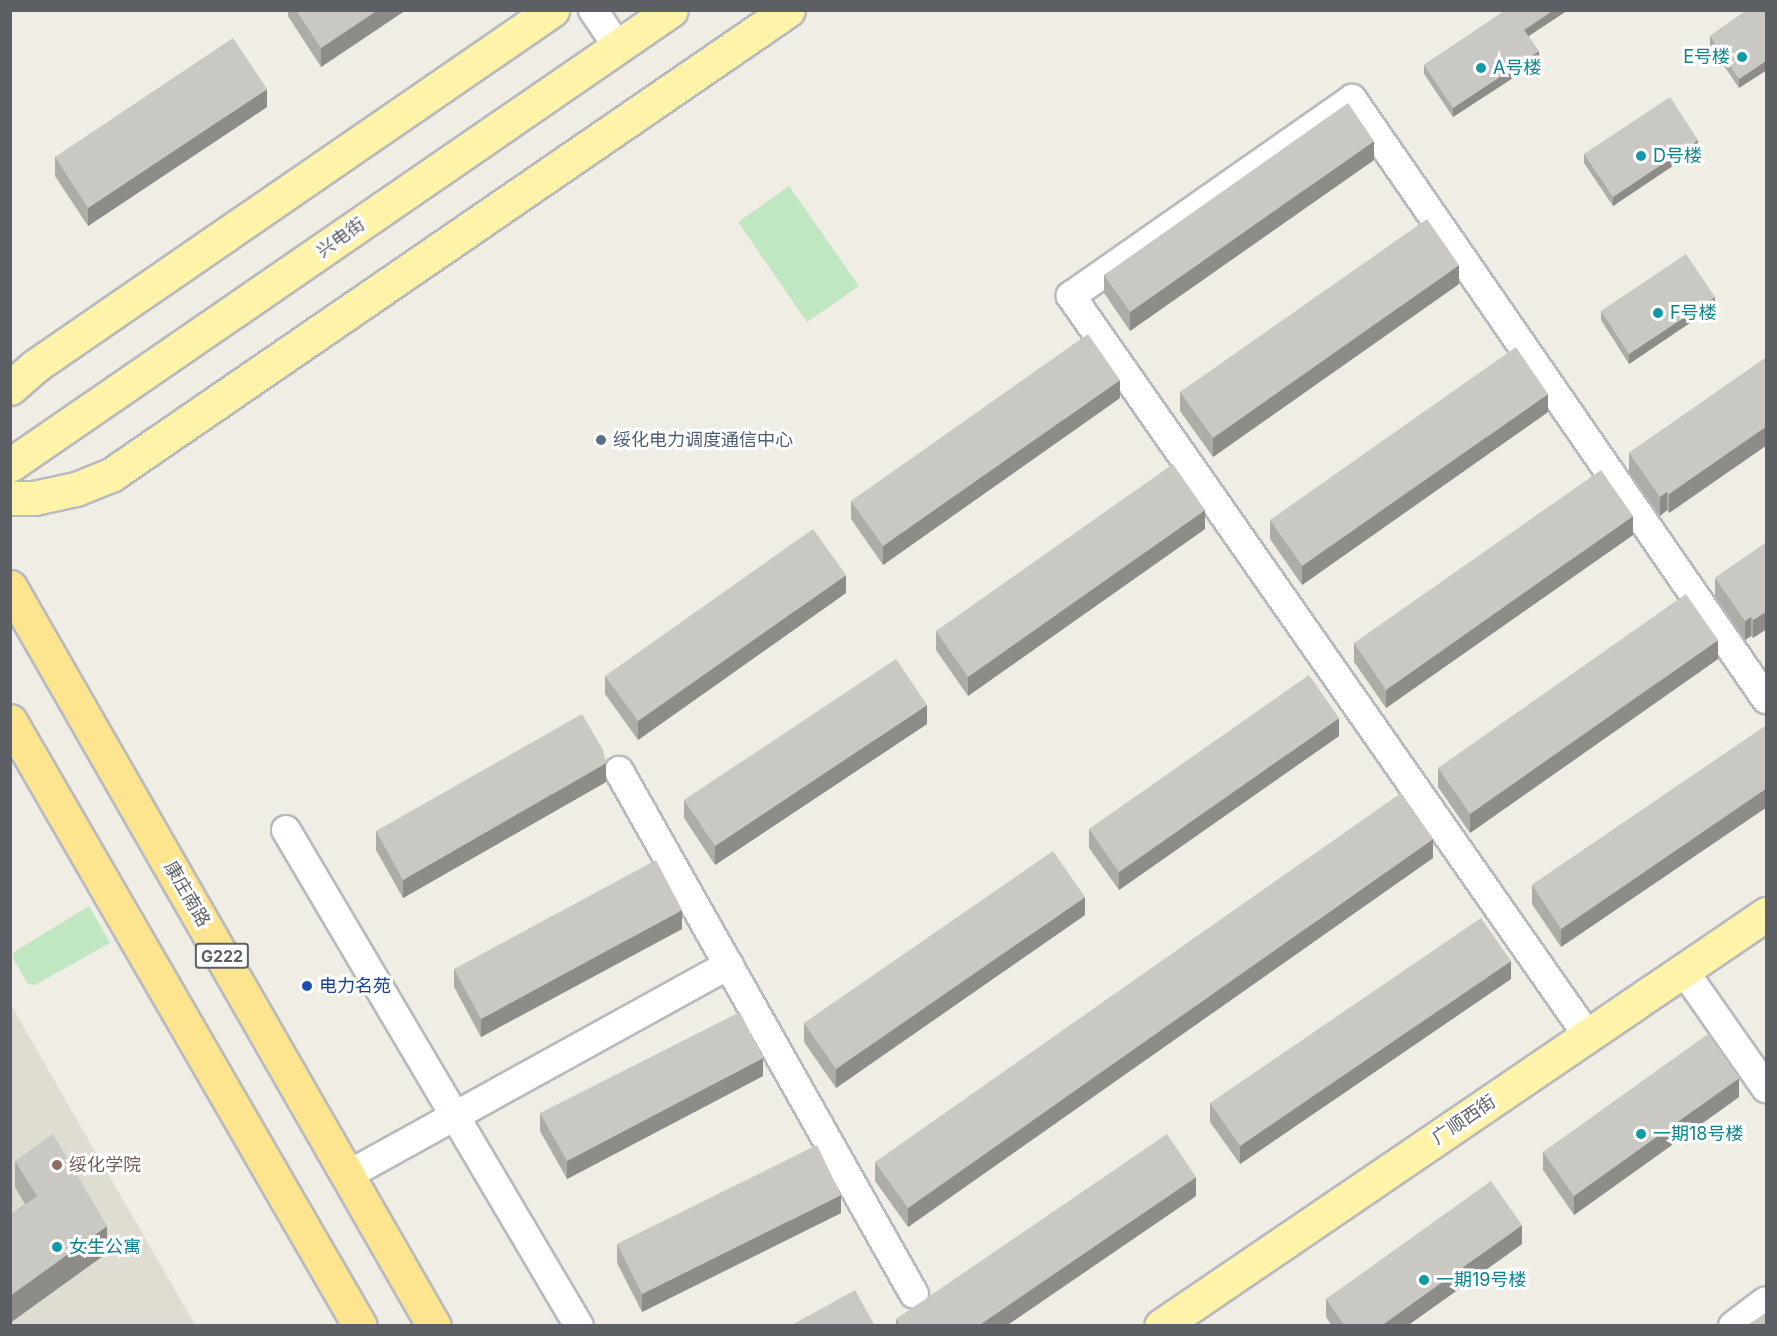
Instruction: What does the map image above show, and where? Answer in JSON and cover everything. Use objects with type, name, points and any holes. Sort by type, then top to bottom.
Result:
[{"type":"highway","name":"康庄南路","points":[[10,587],[434,1326]]},
{"type":"highway","points":[[10,721],[360,1326]]},
{"type":"main road","points":[[10,388],[35,366],[552,10]]},
{"type":"main road","name":"兴电街","points":[[10,465],[671,10]]},
{"type":"main road","points":[[10,498],[34,498],[76,489],[111,475],[788,10]]},
{"type":"main road","name":"广顺西街","points":[[1161,1326],[1767,914]]},
{"type":"street","points":[[593,10],[618,47]]},
{"type":"street","points":[[1588,1036],[1071,296],[1352,99],[1767,699]]},
{"type":"street","points":[[619,771],[914,1294]]},
{"type":"street","points":[[286,830],[579,1326]]},
{"type":"street","points":[[348,1175],[729,965]]},
{"type":"street","points":[[1684,970],[1767,1088]]},
{"type":"street","points":[[1732,1326],[1767,1301]]},
{"type":"shaded area","name":"绥化学院","points":[[11,1005],[195,1325],[11,1325]]},
{"type":"green space","points":[[789,186],[859,286],[807,322],[738,222]]},
{"type":"green space","points":[[89,906],[110,943],[35,985],[28,984],[13,958],[14,952]]},
{"type":"building","points":[[296,10],[378,10],[321,48]]},
{"type":"building","name":"A号楼","points":[[1506,10],[1554,10],[1524,30],[1539,51],[1453,108],[1424,65]]},
{"type":"building","name":"E号楼","points":[[1747,10],[1767,10],[1767,60],[1739,79],[1710,36]]},
{"type":"building","points":[[233,38],[267,89],[88,208],[55,157]]},
{"type":"building","name":"D号楼","points":[[1670,97],[1698,140],[1613,197],[1584,154]]},
{"type":"building","points":[[1348,103],[1374,141],[1130,312],[1104,275]]},
{"type":"building","points":[[1427,219],[1459,265],[1213,438],[1180,392]]},
{"type":"building","name":"F号楼","points":[[1686,254],[1715,297],[1629,354],[1601,311]]},
{"type":"building","points":[[1088,334],[1120,380],[883,546],[851,501]]},
{"type":"building","points":[[1516,347],[1548,394],[1302,566],[1270,520]]},
{"type":"building","points":[[1767,357],[1767,426],[1669,494],[1667,492],[1660,497],[1629,453]]},
{"type":"building","points":[[1173,464],[1205,510],[968,677],[936,631]]},
{"type":"building","points":[[1601,470],[1633,516],[1386,690],[1354,643]]},
{"type":"building","points":[[813,529],[846,575],[638,721],[605,676]]},
{"type":"building","points":[[1767,542],[1767,611],[1753,620],[1751,617],[1745,621],[1715,578]]},
{"type":"building","points":[[1686,594],[1718,640],[1470,814],[1438,768]]},
{"type":"building","points":[[896,659],[927,705],[715,846],[684,800]]},
{"type":"building","points":[[1309,675],[1339,718],[1119,872],[1089,829]]},
{"type":"building","points":[[582,714],[603,750],[606,763],[403,880],[376,831]]},
{"type":"building","points":[[1767,725],[1767,788],[1561,929],[1532,885]]},
{"type":"building","points":[[1401,793],[1433,839],[908,1208],[875,1162]]},
{"type":"building","points":[[1053,851],[1085,897],[836,1069],[804,1023]]},
{"type":"building","points":[[656,860],[682,910],[481,1019],[454,969]]},
{"type":"building","points":[[1481,918],[1511,961],[1240,1146],[1210,1103]]},
{"type":"building","points":[[740,1012],[763,1058],[567,1161],[540,1113]]},
{"type":"building","name":"一期18号楼","points":[[1708,1034],[1739,1078],[1574,1196],[1543,1152]]},
{"type":"building","name":"女生公寓","points":[[53,1134],[107,1226],[10,1296],[10,1215],[37,1196],[15,1161]]},
{"type":"building","points":[[1167,1134],[1196,1177],[978,1326],[900,1326],[896,1319]]},
{"type":"building","points":[[817,1145],[841,1195],[642,1294],[617,1244]]},
{"type":"building","name":"一期19号楼","points":[[1491,1181],[1522,1225],[1381,1326],[1345,1326],[1326,1299]]},
{"type":"building","points":[[855,1290],[875,1326],[790,1326]]},
{"type":"building","points":[[1767,1312],[1767,1326],[1746,1326]]},
{"type":"place","name":"E号楼","points":[[1742,57]]},
{"type":"place","name":"A号楼","points":[[1481,68]]},
{"type":"place","name":"D号楼","points":[[1641,156]]},
{"type":"place","name":"F号楼","points":[[1658,313]]},
{"type":"place","name":"绥化电力调度通信中心","points":[[601,440]]},
{"type":"place","name":"电力名苑","points":[[307,986]]},
{"type":"place","name":"一期18号楼","points":[[1641,1134]]},
{"type":"place","name":"绥化学院","points":[[57,1165]]},
{"type":"place","name":"女生公寓","points":[[57,1247]]},
{"type":"place","name":"一期19号楼","points":[[1424,1280]]}]
